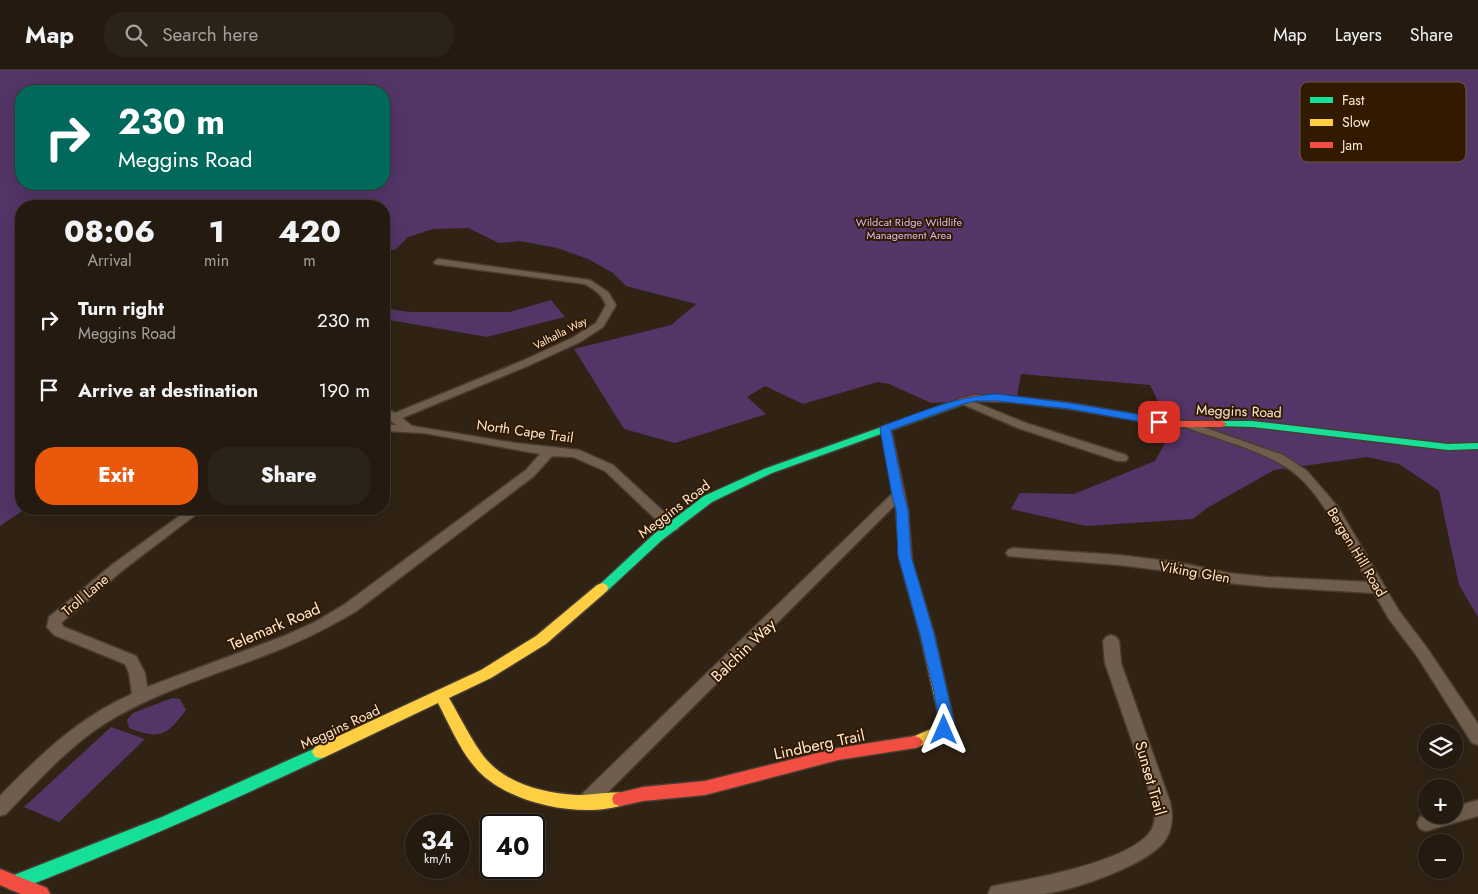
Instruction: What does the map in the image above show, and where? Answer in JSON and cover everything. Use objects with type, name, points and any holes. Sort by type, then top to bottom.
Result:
[{"type":"street","name":"Valhalla Way","points":[[390,413],[526,364],[593,332],[600,325],[611,305],[609,298],[602,290],[587,282],[438,262]]},
{"type":"street","name":"Meggins Road","points":[[15,883],[191,812],[486,674],[541,640],[672,527],[708,499],[747,479],[964,401],[976,398],[1009,399],[1070,406],[1145,420],[1186,424],[1252,424],[1448,447],[1478,446]]},
{"type":"street","points":[[964,401],[1054,437],[1122,458]]},
{"type":"street","points":[[390,416],[409,430]]},
{"type":"street","name":"Bergen Hill Road","points":[[1186,424],[1279,458],[1303,474],[1333,510],[1394,615],[1422,652],[1478,738]]},
{"type":"street","points":[[390,428],[409,430]]},
{"type":"street","name":"Lindberg Trail","points":[[441,696],[480,763],[496,777],[512,787],[544,799],[586,802],[602,803],[643,794],[705,788],[838,754],[911,744],[944,730],[947,722],[941,692],[905,556],[902,510],[886,429]]},
{"type":"street","name":"North Cape Trail","points":[[409,430],[424,430],[549,452],[575,453],[608,468],[672,527]]},
{"type":"street","name":"Telemark Road","points":[[0,808],[37,769],[99,719],[140,698],[188,678],[258,653],[326,624],[530,473],[549,452]]},
{"type":"street","name":"Balchin Way","points":[[586,802],[898,495]]},
{"type":"street","name":"Troll Lane","points":[[140,698],[137,673],[131,660],[59,631],[54,627],[54,621],[118,567],[189,515]]},
{"type":"street","name":"Viking Glen","points":[[1012,553],[1119,560],[1176,567],[1228,578],[1268,582],[1378,588]]},
{"type":"street","name":"Sunset Trail","points":[[998,894],[1046,885],[1098,870],[1142,850],[1158,839],[1165,820],[1146,756],[1113,663],[1111,641]]},
{"type":"street","points":[[1463,812],[1478,808]]},
{"type":"street","points":[[0,877],[42,894]]},
{"type":"green space","name":"Wildcat Ridge Wildlife Management Area","points":[[0,70],[1478,70],[1478,617],[1459,585],[1439,491],[1399,464],[1367,457],[1274,470],[1207,508],[1193,519],[1086,526],[1011,509],[1020,493],[1074,494],[1155,461],[1172,430],[1150,385],[1021,374],[1017,396],[989,400],[931,403],[889,384],[878,382],[803,404],[765,386],[747,397],[766,414],[675,443],[624,429],[574,349],[671,325],[696,304],[626,286],[613,273],[588,259],[557,248],[520,241],[499,243],[468,228],[433,229],[408,237],[395,250],[390,250],[390,200],[15,200],[16,515],[0,526]]},
{"type":"green space","points":[[551,300],[565,317],[487,337],[390,320],[390,309],[409,312],[510,312]]},
{"type":"green space","points":[[172,698],[180,699],[186,710],[168,730],[162,733],[149,734],[129,728],[127,720],[133,713]]},
{"type":"green space","points":[[111,727],[145,739],[59,822],[24,807]]},
{"type":"traffic: fast","points":[[602,588],[658,537],[708,499],[768,471],[963,401]]},
{"type":"traffic: fast","points":[[1222,424],[1252,424],[1448,447],[1478,446]]},
{"type":"traffic: fast","points":[[15,883],[168,822],[320,752]]},
{"type":"traffic: slow","points":[[906,561],[927,634],[947,722],[944,730],[915,742]]},
{"type":"traffic: slow","points":[[320,752],[486,674],[541,640],[602,588]]},
{"type":"traffic: slow","points":[[441,696],[478,761],[493,775],[508,785],[526,793],[565,801],[603,802],[620,799]]},
{"type":"traffic: jam","points":[[963,401],[976,398],[1009,399],[1070,406],[1174,424],[1222,424]]},
{"type":"traffic: jam","points":[[886,429],[902,510],[906,561]]},
{"type":"traffic: jam","points":[[620,799],[643,794],[705,788],[838,754],[915,742]]},
{"type":"traffic: jam","points":[[0,877],[41,894]]},
{"type":"route","points":[[944,730],[947,722],[941,692],[905,556],[902,510],[886,429],[976,398],[997,398],[1070,406],[1159,422]]}]
